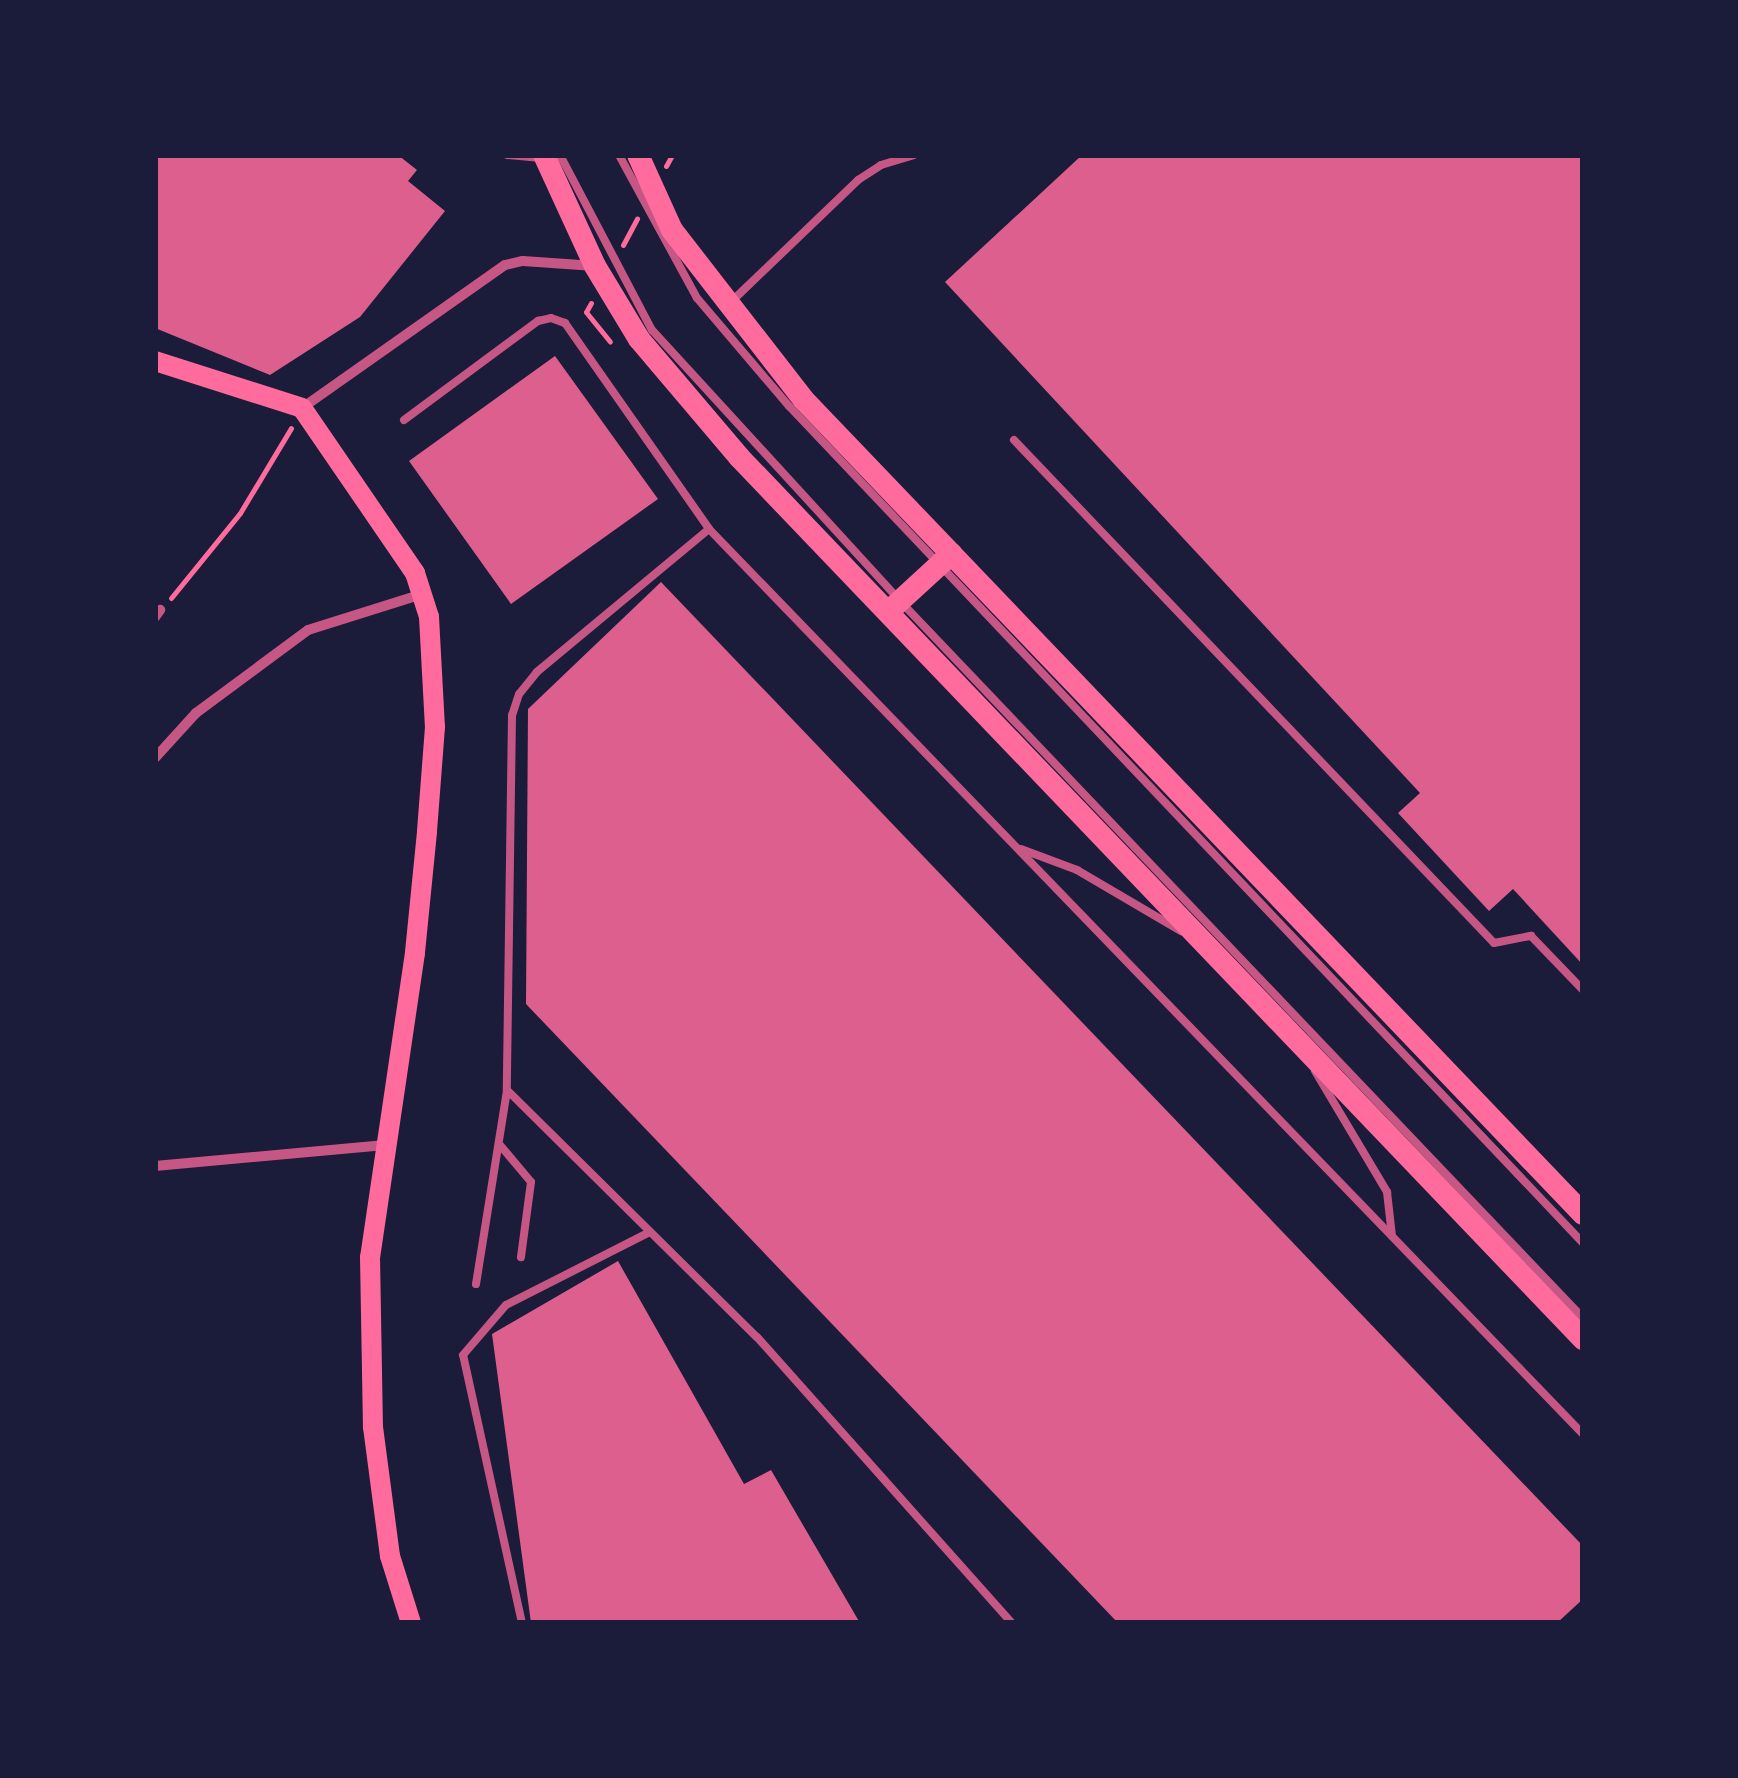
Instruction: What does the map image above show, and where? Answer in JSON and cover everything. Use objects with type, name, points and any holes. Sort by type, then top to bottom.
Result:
[{"type":"main road","points":[[638,155],[672,230],[803,399],[945,560],[1583,1214]]},
{"type":"main road","points":[[550,156],[639,339],[739,457],[894,606],[1208,946],[1583,1339]]},
{"type":"main road","points":[[155,361],[302,408],[415,573],[423,594],[436,727],[415,953],[370,1257],[373,1426],[390,1556],[411,1623]]},
{"type":"main road","points":[[894,606],[945,560]]},
{"type":"street","points":[[302,408],[505,265],[605,263]]},
{"type":"street","points":[[155,758],[196,712],[308,630],[423,594]]},
{"type":"street","points":[[155,1166],[388,1145]]},
{"type":"lane","points":[[507,155],[550,156],[652,330],[894,606],[1583,1318]]},
{"type":"lane","points":[[619,155],[697,298],[789,406],[945,560],[1583,1243]]},
{"type":"lane","points":[[729,304],[858,180],[881,165],[913,155]]},
{"type":"lane","points":[[404,420],[538,320],[551,318],[564,323],[709,529],[1583,1434]]},
{"type":"lane","points":[[1014,440],[1494,944],[1531,936],[1583,990]]},
{"type":"lane","points":[[476,1284],[507,1090],[512,716],[518,694],[537,672],[709,529]]},
{"type":"lane","points":[[1016,847],[1078,870],[1208,946]]},
{"type":"lane","points":[[1302,1044],[1338,1115],[1387,1192],[1392,1236]]},
{"type":"lane","points":[[507,1090],[757,1337],[1012,1623]]},
{"type":"lane","points":[[500,1145],[531,1182],[522,1257]]},
{"type":"lane","points":[[522,1623],[463,1355],[506,1305],[650,1232]]},
{"type":"path","points":[[663,172],[672,155]]},
{"type":"path","points":[[605,263],[644,207]]},
{"type":"path","points":[[586,312],[596,294]]},
{"type":"path","points":[[157,614],[231,526],[302,408]]},
{"type":"building","points":[[155,155],[398,155],[417,170],[408,181],[445,211],[360,317],[270,375],[155,328]]},
{"type":"building","points":[[1082,155],[1583,155],[1583,965],[1513,889],[1489,911],[1398,813],[1420,793],[945,282]]},
{"type":"building","points":[[555,356],[658,499],[511,604],[409,461]]},
{"type":"building","points":[[661,582],[1583,1546],[1583,1599],[1557,1623],[1118,1623],[526,1004],[528,709]]},
{"type":"building","points":[[618,1261],[744,1484],[771,1470],[860,1623],[531,1623],[492,1334]]}]
